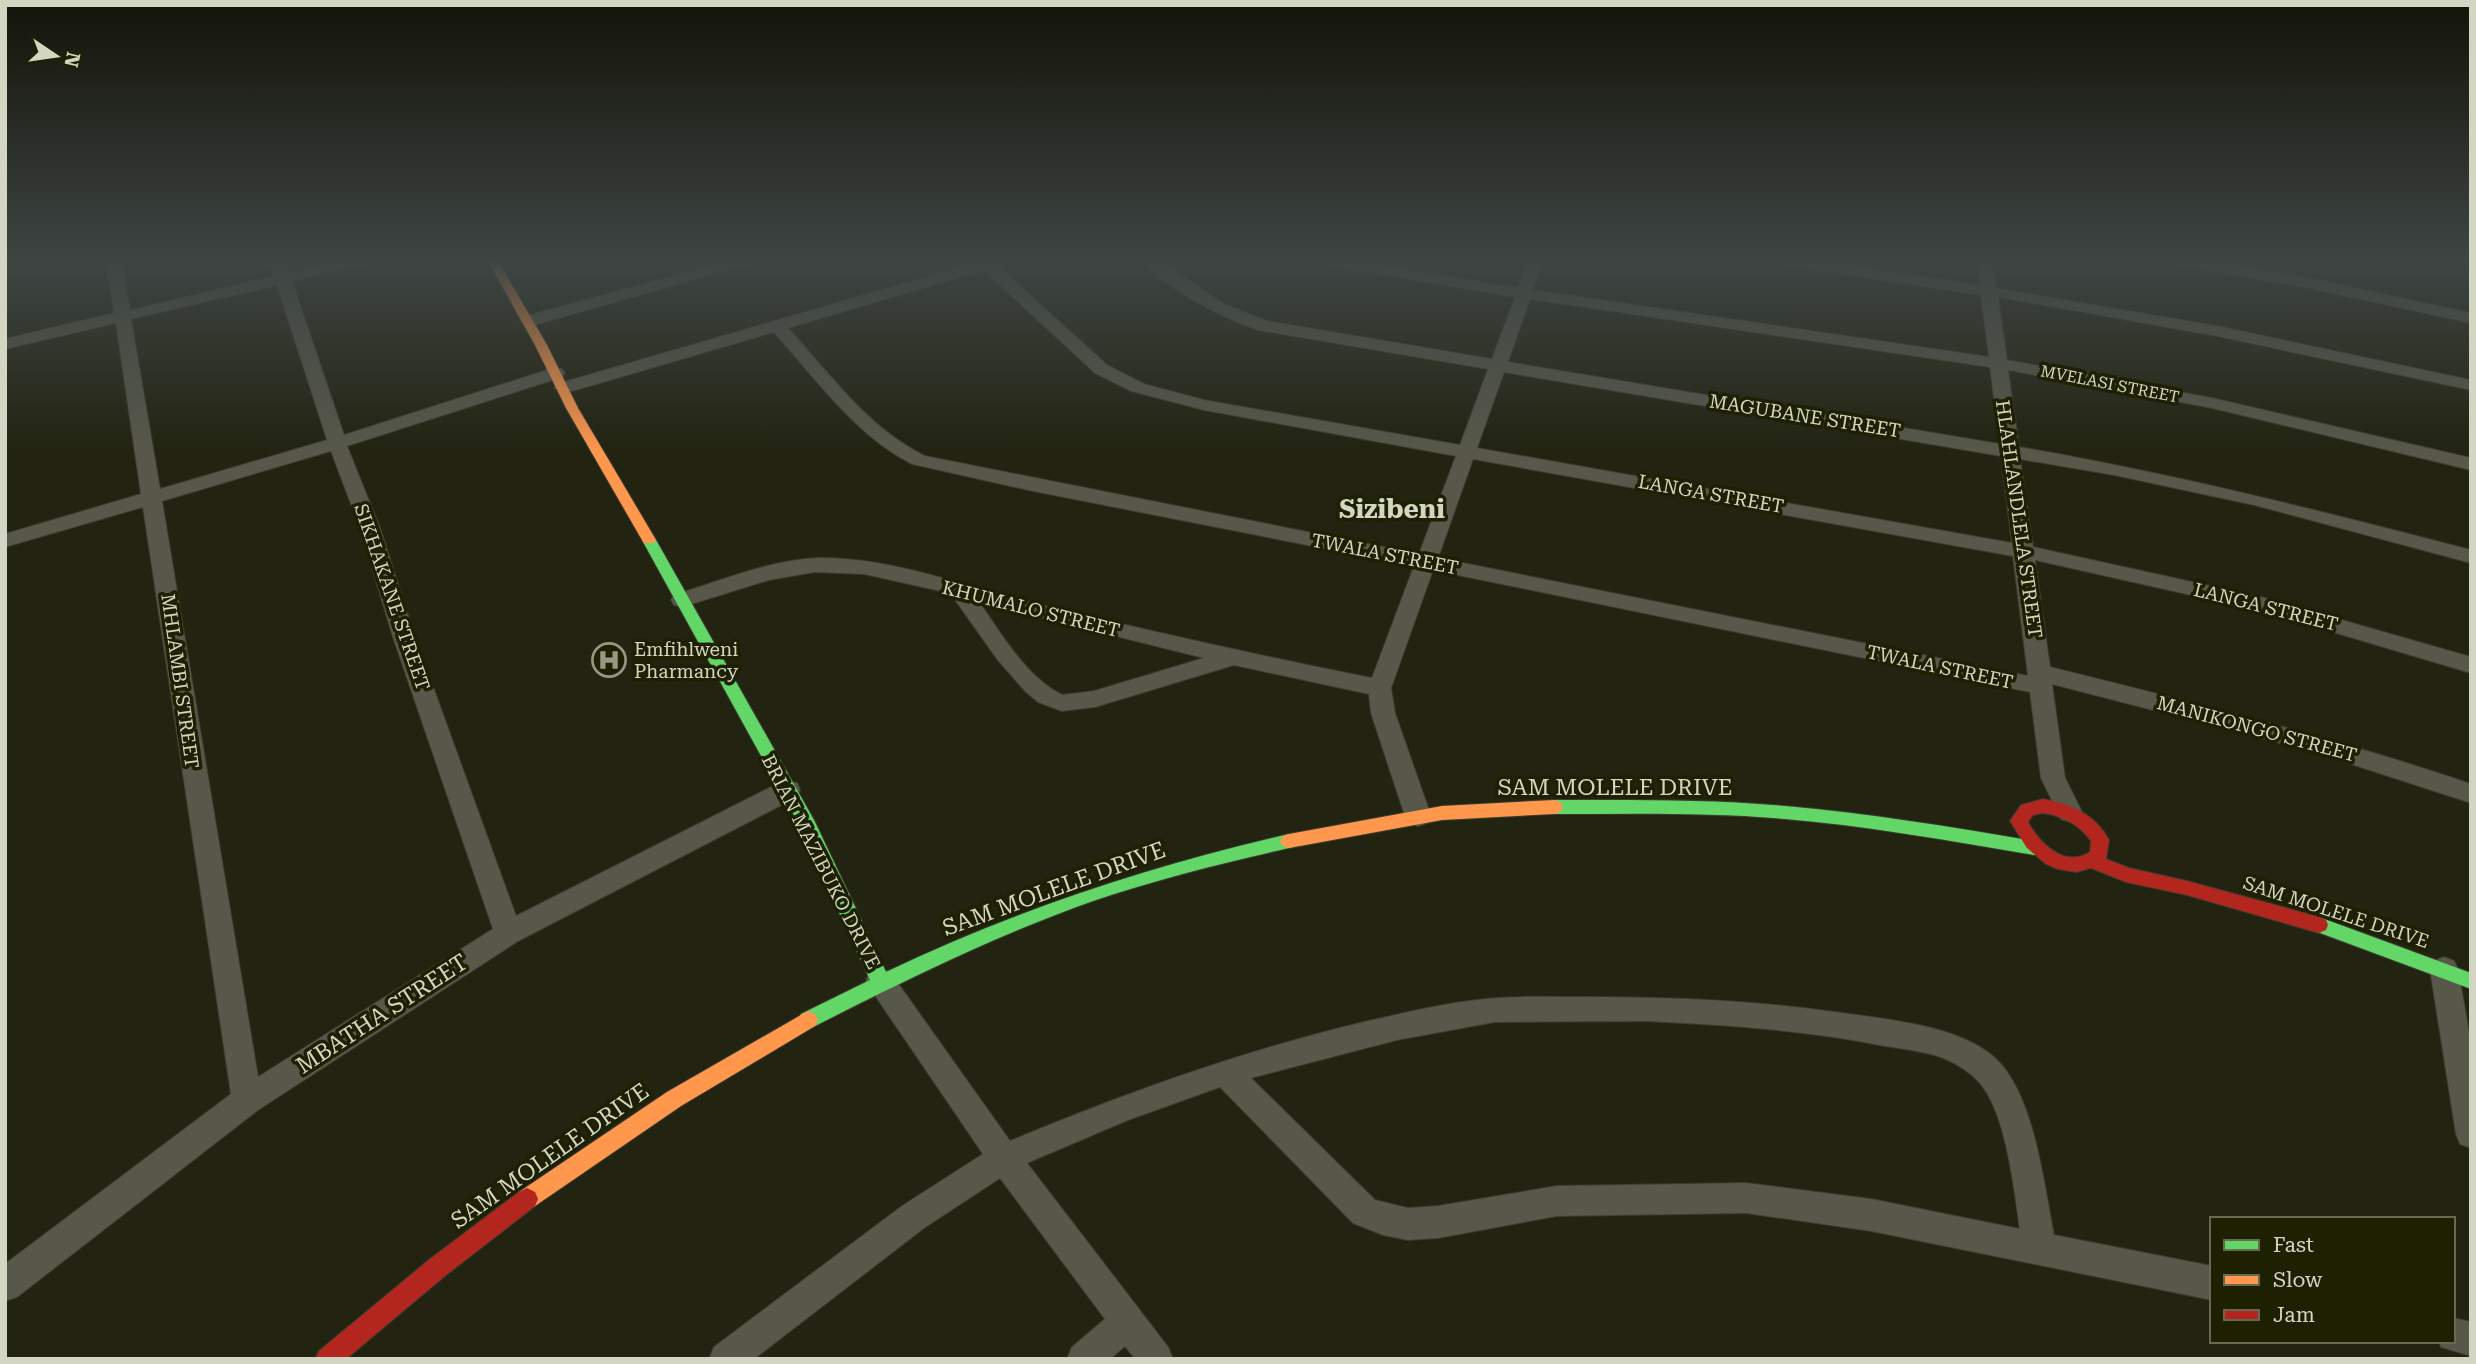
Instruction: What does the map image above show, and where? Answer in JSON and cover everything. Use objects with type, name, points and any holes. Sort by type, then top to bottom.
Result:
[{"type":"street","points":[[5,344],[87,325]]},
{"type":"street","name":"MHLAMBI STREET","points":[[125,325],[154,498],[185,720],[247,1100]]},
{"type":"street","name":"SIKHAKANE STREET","points":[[298,325],[508,933]]},
{"type":"street","name":"BRIAN MAZIBUKO DRIVE","points":[[530,325],[788,790],[880,980],[1004,1158],[1156,1359]]},
{"type":"street","points":[[5,541],[560,381],[783,325]]},
{"type":"street","name":"LANGA STREET","points":[[1056,325],[1101,369],[1130,386],[1203,405],[2022,551],[2265,605],[2471,665]]},
{"type":"street","name":"MAGUBANE STREET","points":[[1264,325],[1497,366],[2009,450],[2257,500],[2471,557]]},
{"type":"street","points":[[1418,816],[1383,713],[1380,688],[1512,325]]},
{"type":"street","name":"MVELASI STREET","points":[[1738,325],[1997,363],[2212,403],[2471,464]]},
{"type":"street","name":"HLAHLANDLELA STREET","points":[[1993,325],[2053,778],[2070,812]]},
{"type":"street","points":[[2175,325],[2325,352],[2471,385]]},
{"type":"street","name":"TWALA STREET","points":[[778,326],[877,433],[904,454],[1033,485],[2042,680]]},
{"type":"street","name":"KHUMALO STREET","points":[[682,600],[787,569],[816,565],[879,572],[1230,658],[1380,688]]},
{"type":"street","points":[[960,592],[1025,677],[1056,702],[1076,703],[1095,699],[1230,658]]},
{"type":"street","name":"MANIKONGO STREET","points":[[2042,680],[2270,730],[2471,794]]},
{"type":"street","name":"HLAHLANDLELA STREET","points":[[2043,806],[2053,778]]},
{"type":"street","name":"MBATHA STREET","points":[[5,1285],[247,1100],[508,933],[788,790]]},
{"type":"street","points":[[2043,806],[2070,812],[2089,825],[2101,848],[2092,861]]},
{"type":"street","name":"SAM MOLELE DRIVE","points":[[1955,833],[2020,821],[2027,810],[2043,806]]},
{"type":"street","name":"SAM MOLELE DRIVE","points":[[327,1359],[413,1284],[597,1148],[666,1101],[769,1040],[880,980],[1064,905],[1168,870],[1280,840],[1418,816],[1500,808],[1706,808],[1820,815],[1955,833],[1996,844],[2034,848],[2064,863],[2092,861],[2137,878],[2187,888],[2321,926],[2471,981]]},
{"type":"street","points":[[2020,821],[2024,835],[2034,848]]},
{"type":"street","points":[[2099,840],[2116,850]]},
{"type":"street","name":"SAM MOLELE DRIVE","points":[[2136,860],[2187,888]]},
{"type":"street","points":[[2444,969],[2471,1134]]},
{"type":"street","points":[[726,1359],[913,1217],[1004,1158],[1121,1109],[1225,1072],[1397,1027],[1495,1010],[1646,1009],[1760,1014],[1865,1029],[1946,1045],[1970,1057],[1990,1073],[2005,1099],[2021,1143],[2040,1249]]},
{"type":"street","points":[[1225,1072],[1364,1212],[1383,1219],[1408,1224],[1438,1222],[1557,1201],[1746,1198],[1871,1215],[2210,1283]]},
{"type":"street","points":[[1084,1359],[1127,1322]]},
{"type":"traffic: fast","points":[[649,540],[805,820],[880,980]]},
{"type":"traffic: fast","points":[[1554,807],[1664,807],[1783,812],[1903,826],[2034,848]]},
{"type":"traffic: fast","points":[[808,1020],[963,945],[1059,906],[1173,869],[1289,841]]},
{"type":"traffic: fast","points":[[2319,925],[2471,981]]},
{"type":"traffic: slow","points":[[529,325],[572,408],[649,540]]},
{"type":"traffic: slow","points":[[1289,841],[1442,813],[1554,807]]},
{"type":"traffic: slow","points":[[527,1199],[674,1099],[808,1020]]},
{"type":"traffic: jam","points":[[2043,806],[2061,809],[2083,820],[2100,840],[2099,855],[2087,863],[2076,865],[2064,864],[2042,852],[2019,821],[2027,810],[2043,806]]},
{"type":"traffic: jam","points":[[2092,861],[2126,875],[2187,888],[2319,925]]},
{"type":"traffic: jam","points":[[327,1359],[438,1267],[527,1199]]},
{"type":"place","name":"Emfihlweni Pharmancy","points":[[609,660]]},
{"type":"district","name":"Sizibeni","points":[[1392,509]]}]
